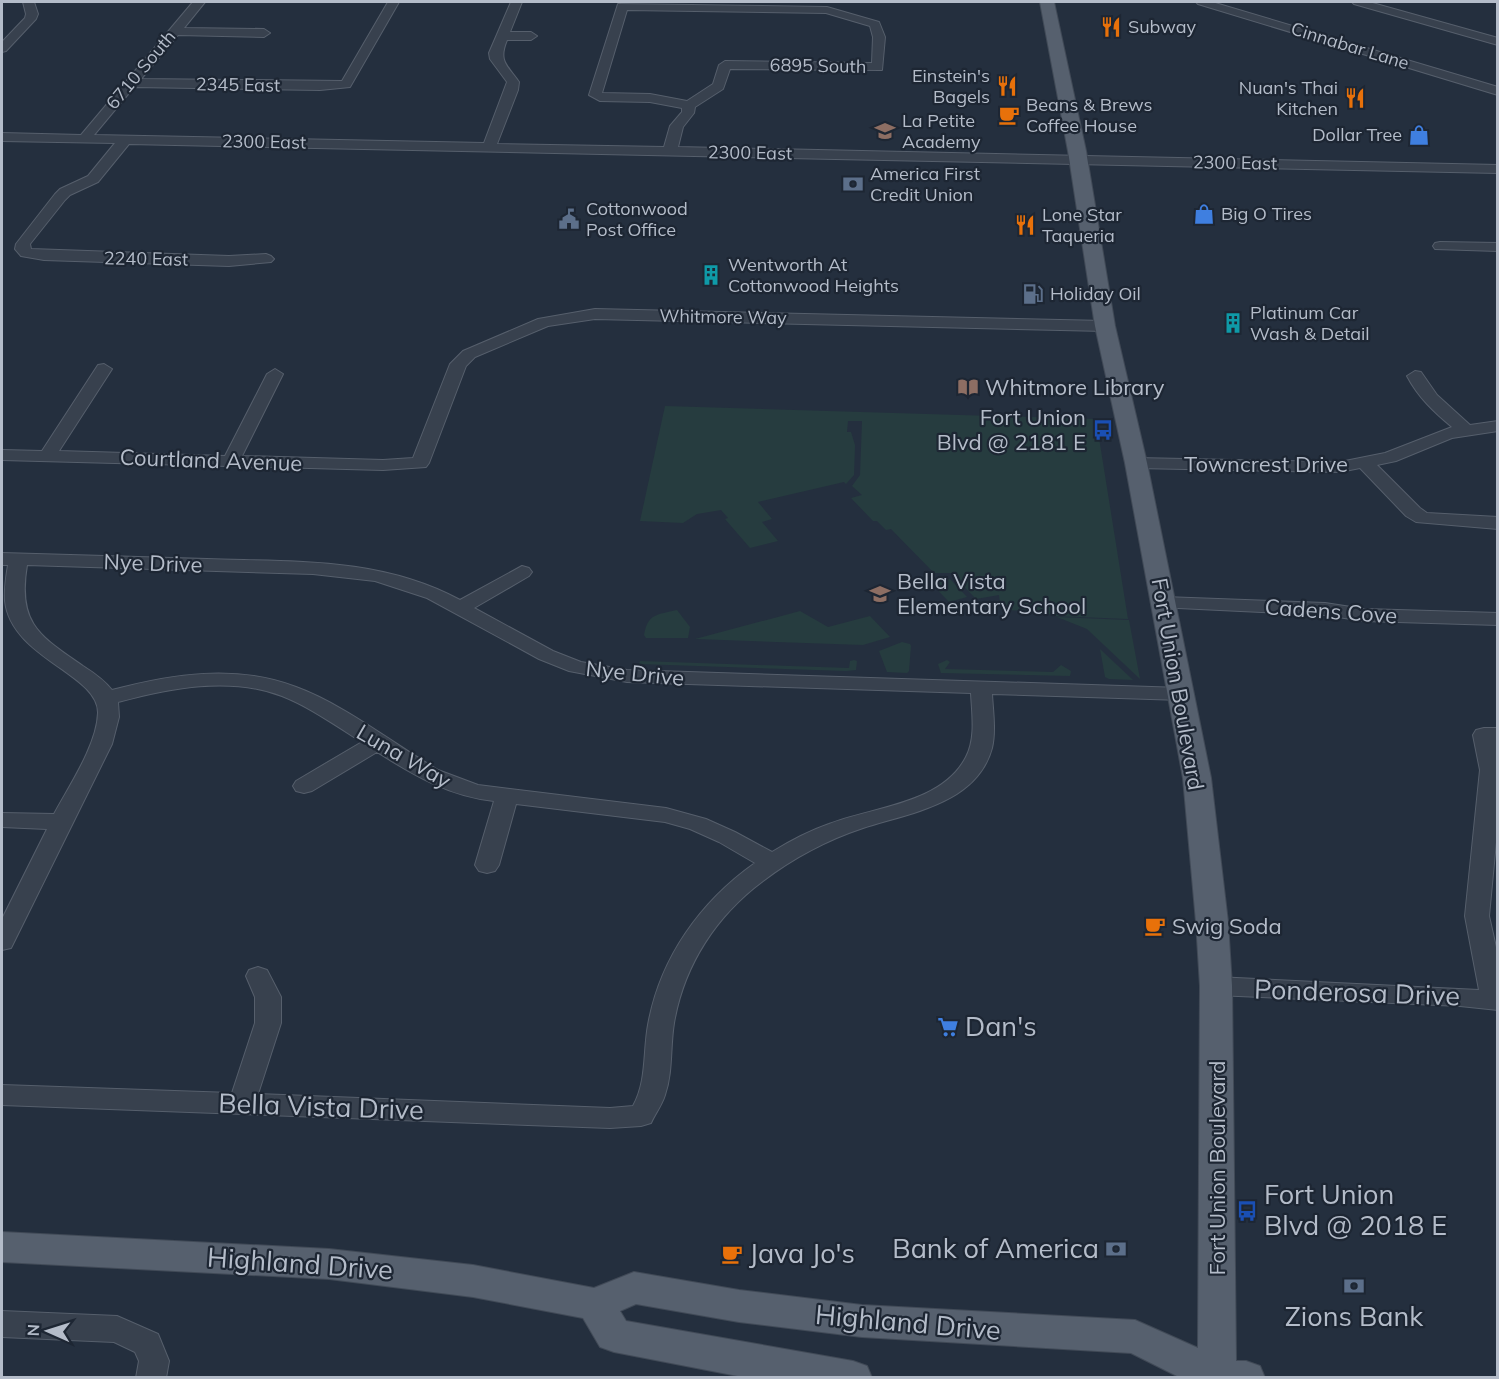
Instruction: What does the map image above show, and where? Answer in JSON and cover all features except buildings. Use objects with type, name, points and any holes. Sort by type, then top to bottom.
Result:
[{"type":"main road","name":"Fort Union Boulevard","points":[[1047,2],[1079,159],[1105,326],[1136,463],[1182,694],[1202,819],[1216,986],[1223,1377]]},
{"type":"main road","name":"Highland Drive","points":[[2,1246],[329,1264],[473,1281],[595,1304],[634,1288],[739,1306],[862,1321],[1135,1337],[1223,1377]]},
{"type":"main road","points":[[595,1304],[614,1335],[720,1356],[853,1377]]},
{"type":"street","points":[[2,48],[30,19],[32,14],[29,2]]},
{"type":"street","name":"6710 South","points":[[84,139],[199,2]]},
{"type":"street","name":"2345 East","points":[[131,83],[320,86],[346,84],[393,2]]},
{"type":"street","points":[[489,147],[513,82],[496,59],[497,47],[517,2]]},
{"type":"street","name":"Cinnabar Lane","points":[[1202,2],[1497,91]]},
{"type":"street","points":[[1358,2],[1497,42]]},
{"type":"street","name":"6895 South","points":[[670,151],[676,126],[689,109],[719,86],[724,64],[878,67],[878,30],[875,24],[827,10],[622,6],[595,94],[600,97],[650,98],[689,109]]},
{"type":"street","points":[[174,31],[264,33]]},
{"type":"street","points":[[502,36],[531,36]]},
{"type":"street","points":[[685,151],[693,116],[689,109]]},
{"type":"street","name":"2300 East","points":[[2,137],[1497,169]]},
{"type":"street","name":"2240 East","points":[[126,139],[93,179],[65,192],[60,197],[23,244],[22,249],[26,253],[44,256],[266,259]]},
{"type":"street","points":[[1440,246],[1497,247]]},
{"type":"street","name":"Whitmore Way","points":[[420,463],[458,364],[469,354],[483,347],[544,322],[570,316],[634,315],[1105,326]]},
{"type":"street","points":[[47,456],[104,369]]},
{"type":"street","points":[[231,461],[275,374]]},
{"type":"street","points":[[1415,376],[1433,403],[1465,429]]},
{"type":"street","name":"Towncrest Drive","points":[[1136,463],[1311,468],[1365,463],[1390,457],[1428,440],[1465,429],[1497,426]]},
{"type":"street","name":"Courtland Avenue","points":[[2,455],[383,465],[420,463]]},
{"type":"street","points":[[1365,463],[1413,512],[1423,518],[1497,523]]},
{"type":"street","points":[[2,942],[101,744],[109,712],[107,698],[88,679],[15,631],[7,616],[4,599],[10,559]]},
{"type":"street","name":"Nye Drive","points":[[10,559],[345,570],[378,574],[408,583],[460,608],[546,656],[576,667],[606,674],[651,678],[1182,694]]},
{"type":"street","points":[[460,608],[522,572]]},
{"type":"street","name":"Cadens Cove","points":[[1164,603],[1325,609],[1364,615],[1497,619]]},
{"type":"street","name":"Luna Way","points":[[107,698],[159,685],[194,680],[228,679],[258,682],[285,689],[308,700],[430,775],[452,786],[507,796],[666,815],[698,824],[727,837],[772,863]]},
{"type":"street","points":[[772,863],[838,829],[906,809],[938,796],[962,778],[978,756],[984,731],[981,688]]},
{"type":"street","points":[[1496,1001],[1479,938],[1477,906],[1491,770],[1484,735],[1497,735]]},
{"type":"street","points":[[304,786],[378,742]]},
{"type":"street","points":[[487,865],[507,796]]},
{"type":"street","points":[[2,820],[61,822]]},
{"type":"street","name":"Bella Vista Drive","points":[[2,1095],[610,1118],[641,1116],[653,1092],[661,1023],[672,982],[690,944],[712,914],[740,886],[772,863]]},
{"type":"street","points":[[242,1104],[268,1023],[268,997],[258,976]]},
{"type":"street","name":"Ponderosa Drive","points":[[1216,986],[1496,1001]]},
{"type":"street","points":[[2,1324],[117,1329],[147,1343],[154,1361],[151,1377]]},
{"type":"green space","points":[[665,406],[1096,419],[1128,619],[1054,616],[1040,611],[1001,610],[999,595],[976,599],[951,573],[934,573],[891,529],[886,530],[877,521],[873,521],[851,498],[862,495],[852,486],[860,475],[862,421],[848,421],[847,432],[851,432],[855,445],[854,475],[846,484],[844,482],[758,502],[772,519],[762,522],[778,541],[750,548],[725,519],[728,518],[721,510],[697,514],[683,523],[640,521]]},
{"type":"green space","points":[[950,579],[967,597],[949,602],[932,584]]},
{"type":"green space","points":[[677,610],[690,627],[688,638],[646,638],[644,635],[646,628],[654,616]]},
{"type":"green space","points":[[800,611],[828,627],[870,616],[890,637],[863,645],[695,639]]},
{"type":"green space","points":[[1057,617],[1129,620],[1140,679],[1087,629]]},
{"type":"green space","points":[[902,642],[911,646],[909,671],[907,673],[887,672],[879,651]]},
{"type":"green space","points":[[1100,649],[1133,680],[1105,677]]},
{"type":"green space","points":[[947,660],[950,662],[945,669],[1053,672],[1061,665],[1071,671],[1070,676],[941,673],[938,664]]},
{"type":"green space","points":[[640,661],[849,668],[850,661],[857,661],[856,670],[846,671],[639,664]]},
{"type":"place","name":"Subway","points":[[1111,27]]},
{"type":"place","name":"Einstein's Bagels","points":[[1007,86]]},
{"type":"place","name":"Nuan's Thai Kitchen","points":[[1355,98]]},
{"type":"place","name":"Beans & Brews Coffee House","points":[[1009,115]]},
{"type":"place","name":"La Petite Academy","points":[[885,131]]},
{"type":"place","name":"Dollar Tree","points":[[1419,135]]},
{"type":"place","name":"America First Credit Union","points":[[853,184]]},
{"type":"place","name":"Big O Tires","points":[[1204,214]]},
{"type":"place","name":"Cottonwood Post Office","points":[[569,219]]},
{"type":"place","name":"Lone Star Taqueria","points":[[1025,225]]},
{"type":"place","name":"Wentworth At Cottonwood Heights","points":[[711,275]]},
{"type":"place","name":"Holiday Oil","points":[[1033,294]]},
{"type":"place","name":"Platinum Car Wash & Detail","points":[[1233,323]]},
{"type":"place","name":"Whitmore Library","points":[[968,387]]},
{"type":"place","name":"Fort Union Blvd @ 2181 E","points":[[1103,430]]},
{"type":"place","name":"Bella Vista Elementary School","points":[[880,594]]},
{"type":"place","name":"Swig Soda","points":[[1155,926]]},
{"type":"place","name":"Dan's","points":[[948,1027]]},
{"type":"place","name":"Fort Union Blvd @ 2018 E","points":[[1247,1211]]},
{"type":"place","name":"Bank of America","points":[[1116,1249]]},
{"type":"place","name":"Java Jo's","points":[[732,1254]]},
{"type":"place","name":"Zions Bank","points":[[1354,1286]]}]
